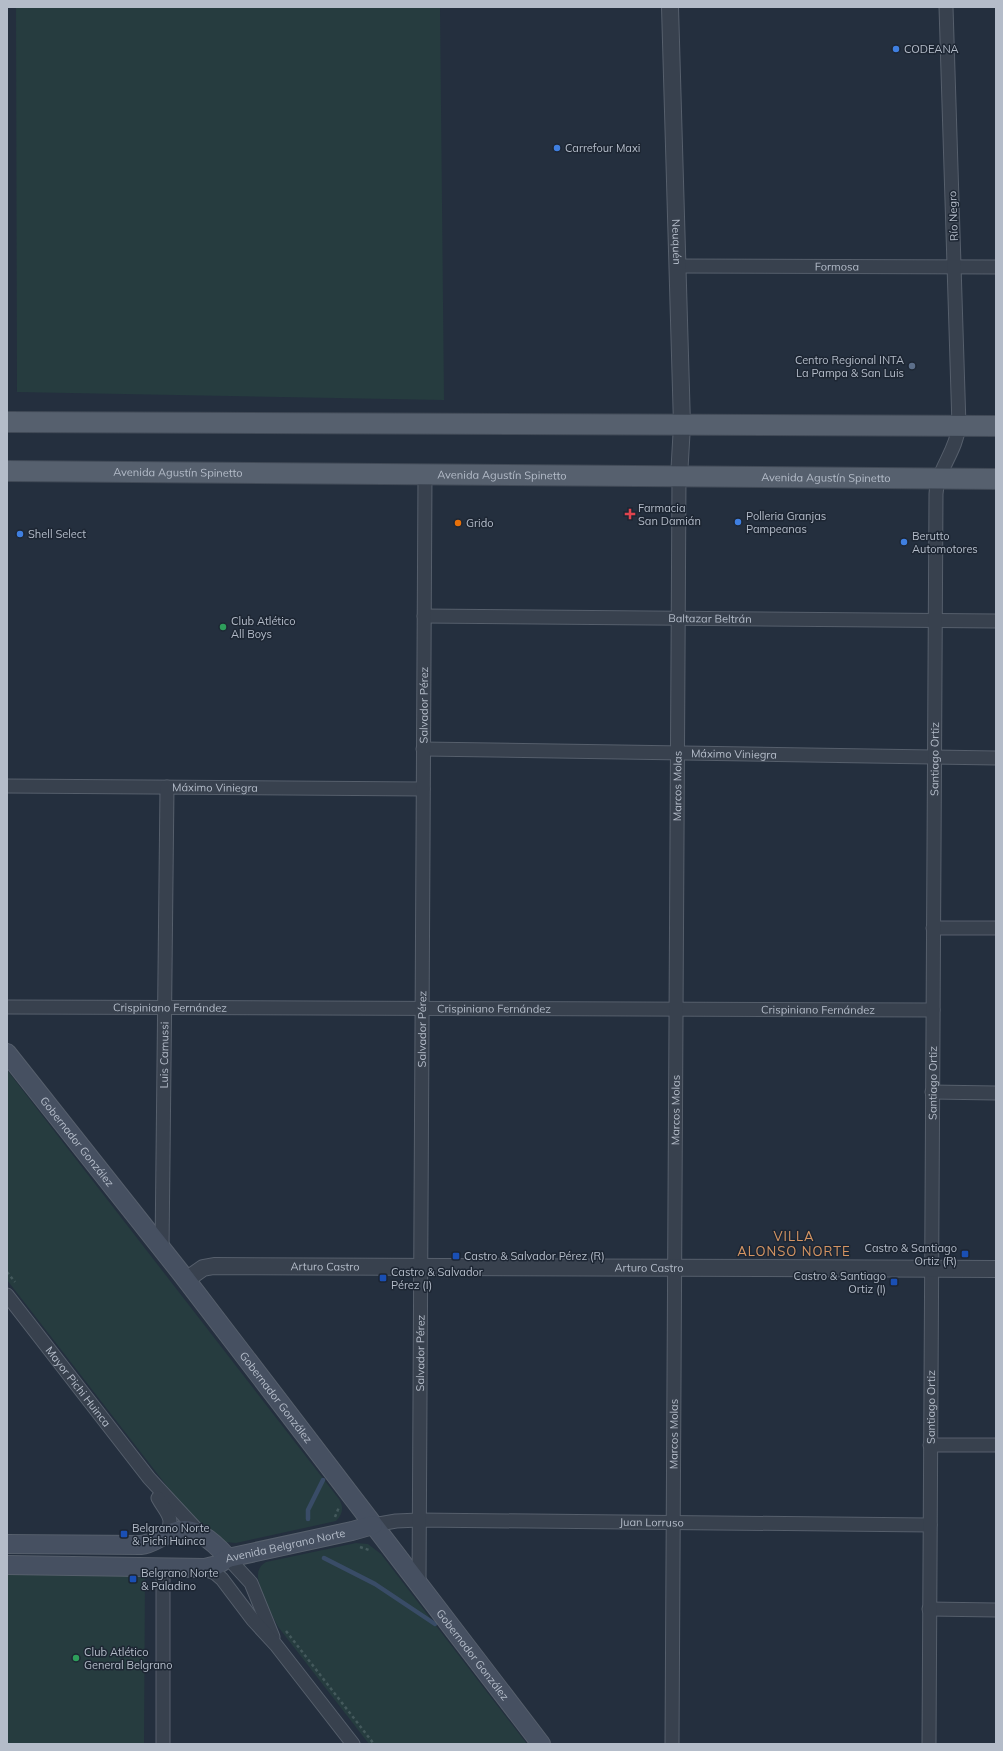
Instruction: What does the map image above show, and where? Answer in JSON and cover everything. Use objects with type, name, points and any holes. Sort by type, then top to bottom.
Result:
[{"type":"main road","points":[[7,422],[996,426]]},
{"type":"main road","name":"Avenida Agustín Spinetto","points":[[7,472],[996,479]]},
{"type":"main road","name":"Gobernador González","points":[[7,1053],[186,1280],[541,1744]]},
{"type":"main road","name":"Avenida Belgrano Norte","points":[[7,1566],[201,1568],[217,1565],[228,1558],[352,1531],[373,1524]]},
{"type":"main road","points":[[7,1544],[135,1546],[146,1545],[173,1532],[187,1530],[205,1537]]},
{"type":"main road","name":"Mayor Pichi Huinca","points":[[205,1537],[228,1558]]},
{"type":"main road","points":[[160,1538],[152,1546],[151,1554],[156,1564],[163,1567]]},
{"type":"street","name":"Neuquén","points":[[670,7],[682,425],[679,477]]},
{"type":"street","name":"Río Negro","points":[[946,7],[959,426]]},
{"type":"street","name":"Formosa","points":[[677,266],[996,266]]},
{"type":"street","name":"Santiago Ortiz","points":[[928,1744],[936,494],[938,479],[953,450],[959,426]]},
{"type":"street","name":"Salvador Pérez","points":[[419,1584],[425,475]]},
{"type":"street","name":"Marcos Molas","points":[[672,1744],[679,477]]},
{"type":"street","name":"Baltazar Beltrán","points":[[424,616],[996,621]]},
{"type":"street","name":"Máximo Viniegra","points":[[423,749],[996,758]]},
{"type":"street","name":"Máximo Viniegra","points":[[7,786],[423,790]]},
{"type":"street","name":"Luis Camussi","points":[[162,1250],[168,787]]},
{"type":"street","points":[[933,928],[996,928]]},
{"type":"street","name":"Crispiniano Fernández","points":[[7,1007],[933,1010]]},
{"type":"street","points":[[932,1092],[996,1093]]},
{"type":"street","name":"Arturo Castro","points":[[186,1280],[203,1268],[214,1266],[996,1269]]},
{"type":"street","name":"Mayor Pichi Huinca","points":[[7,1296],[149,1478],[190,1523],[205,1537]]},
{"type":"street","points":[[930,1445],[996,1445]]},
{"type":"street","name":"Mayor Pichi Huinca","points":[[149,1478],[170,1518],[169,1529],[160,1538]]},
{"type":"street","name":"Juan Lorruso","points":[[373,1524],[419,1520],[930,1525]]},
{"type":"street","name":"Mayor Pichi Huinca","points":[[228,1558],[251,1583],[276,1645]]},
{"type":"street","points":[[163,1567],[163,1744]]},
{"type":"street","name":"Mayor Pichi Huinca","points":[[201,1568],[215,1573],[222,1579],[253,1620],[276,1645],[353,1744]]},
{"type":"street","points":[[929,1609],[996,1610]]},
{"type":"path","points":[[284,1628],[374,1744]]},
{"type":"green space","points":[[16,7],[440,7],[444,400],[17,392]]},
{"type":"green space","points":[[7,1070],[339,1499],[342,1505],[342,1510],[336,1521],[236,1543],[225,1542],[215,1536],[180,1503],[7,1280]]},
{"type":"green space","points":[[356,1543],[368,1544],[381,1554],[527,1744],[369,1744],[279,1628],[269,1609],[258,1580],[260,1567],[266,1562]]},
{"type":"green space","name":"Club Atlético General Belgrano","points":[[7,1572],[145,1573],[144,1744],[7,1744]]},
{"type":"waterway","points":[[308,1519],[308,1510],[323,1480]]},
{"type":"waterway","points":[[324,1558],[375,1584],[435,1624]]},
{"type":"place","name":"CODEANA","points":[[896,49]]},
{"type":"place","name":"Carrefour Maxi","points":[[557,148]]},
{"type":"place","name":"Centro Regional INTA La Pampa & San Luis","points":[[912,366]]},
{"type":"place","name":"Farmacia San Damián","points":[[630,514]]},
{"type":"place","name":"Polleria Granjas Pampeanas","points":[[738,522]]},
{"type":"place","name":"Grido","points":[[458,523]]},
{"type":"place","name":"Shell Select","points":[[20,534]]},
{"type":"place","name":"Berutto Automotores","points":[[904,542]]},
{"type":"place","name":"Club Atlético All Boys","points":[[223,627]]},
{"type":"place","name":"Castro & Santiago Ortiz (R)","points":[[965,1254]]},
{"type":"place","name":"Castro & Salvador Pérez (R)","points":[[456,1256]]},
{"type":"place","name":"Castro & Salvador Pérez (I)","points":[[383,1278]]},
{"type":"place","name":"Castro & Santiago Ortiz (I)","points":[[894,1282]]},
{"type":"place","name":"Belgrano Norte & Pichi Huinca","points":[[124,1534]]},
{"type":"place","name":"Belgrano Norte & Paladino","points":[[133,1579]]},
{"type":"place","name":"Club Atlético General Belgrano","points":[[76,1658]]},
{"type":"district","name":"VILLA ALONSO NORTE","points":[[794,1244]]}]
